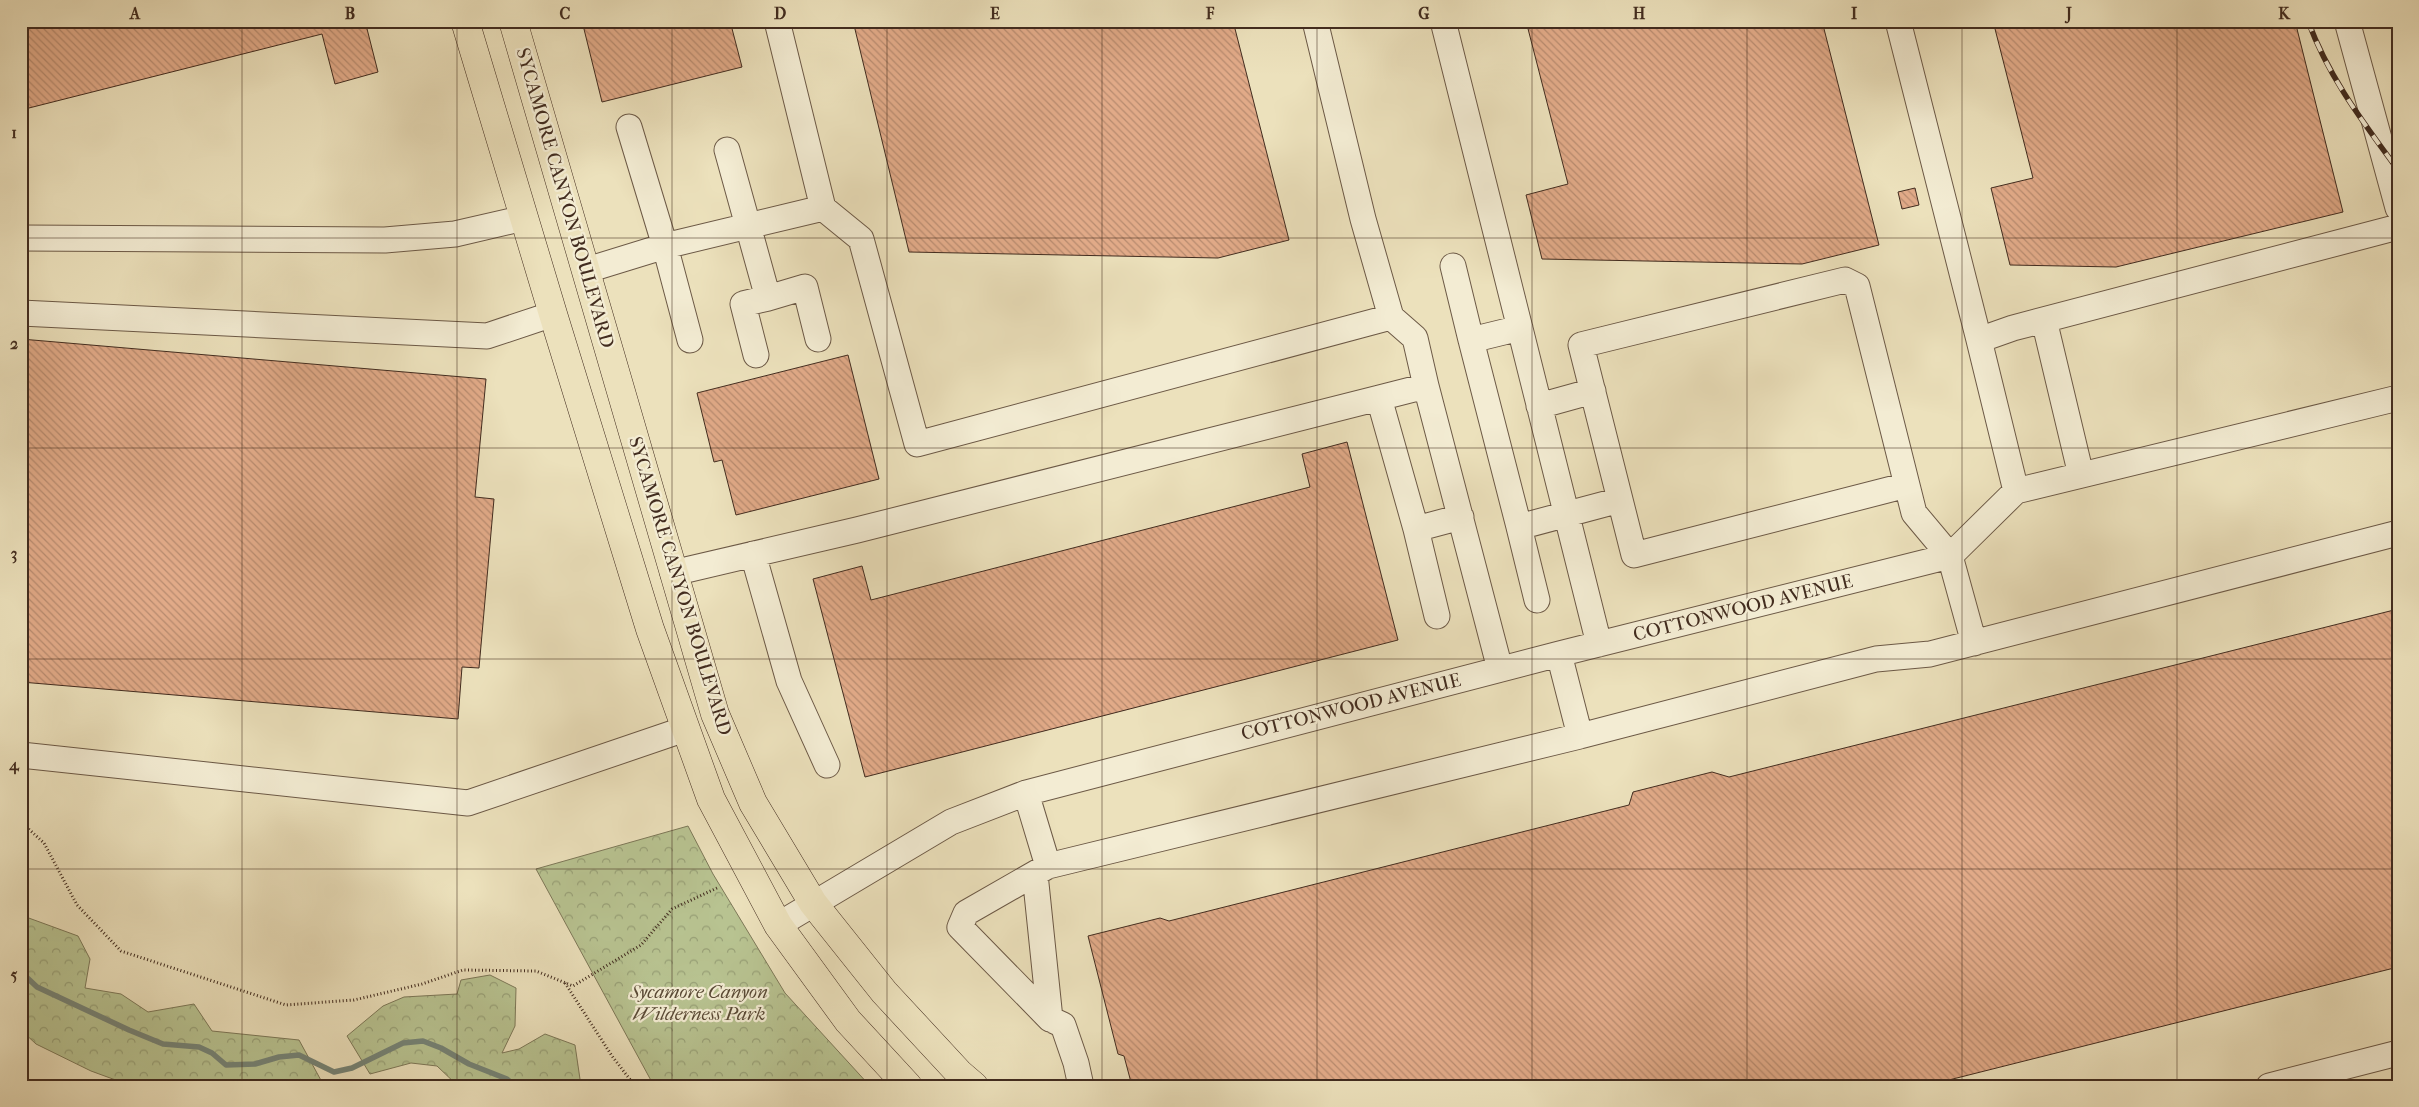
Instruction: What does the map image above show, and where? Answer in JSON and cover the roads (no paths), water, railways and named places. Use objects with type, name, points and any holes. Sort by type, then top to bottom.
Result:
[{"type":"main road","name":"SYCAMORE CANYON BOULEVARD","points":[[465,21],[552,314],[650,629],[711,799],[778,925],[848,1021],[908,1086]]},
{"type":"main road","name":"SYCAMORE CANYON BOULEVARD","points":[[513,21],[715,714],[753,803],[813,903],[884,992],[960,1074],[974,1086]]},
{"type":"street","points":[[777,21],[823,208],[861,239],[917,444],[1391,317]]},
{"type":"street","points":[[1315,21],[1363,219],[1391,317],[1415,338],[1500,669]]},
{"type":"street","points":[[1443,21],[1599,644]]},
{"type":"street","points":[[1898,21],[2016,491]]},
{"type":"street","points":[[2347,21],[2385,153],[2398,208]]},
{"type":"street","points":[[629,127],[665,246],[690,340]]},
{"type":"street","points":[[726,150],[768,298]]},
{"type":"street","points":[[587,270],[665,246],[823,208]]},
{"type":"street","points":[[21,238],[386,240],[455,234],[524,218]]},
{"type":"street","points":[[1979,340],[2013,328],[2398,227]]},
{"type":"street","points":[[1452,266],[1537,600]]},
{"type":"street","points":[[1907,485],[1634,555],[1581,345],[1845,280],[1857,286],[1907,485],[1914,513],[1950,556],[1974,643]]},
{"type":"street","points":[[756,355],[743,304],[805,287],[818,339]]},
{"type":"street","points":[[21,313],[488,336],[552,314]]},
{"type":"street","points":[[2044,320],[2081,475]]},
{"type":"street","points":[[1471,340],[1520,328]]},
{"type":"street","points":[[673,573],[1426,386]]},
{"type":"street","points":[[1539,406],[1593,391]]},
{"type":"street","points":[[1379,398],[1416,529],[1437,616]]},
{"type":"street","points":[[1950,556],[2016,491],[2398,398]]},
{"type":"street","points":[[1519,527],[1620,500]]},
{"type":"street","points":[[1416,529],[1461,517]]},
{"type":"street","points":[[1081,1086],[1076,1063],[1063,1025],[1050,1019],[960,927],[966,913],[1041,870],[1580,736],[1876,659],[1930,654],[2398,533]]},
{"type":"street","points":[[753,554],[788,680],[827,765]]},
{"type":"street","name":"COTTONWOOD AVENUE","points":[[778,925],[951,822],[1026,793],[1500,669],[1950,556]]},
{"type":"street","points":[[1559,654],[1580,736]]},
{"type":"street","points":[[21,755],[468,803],[685,729]]},
{"type":"street","points":[[1026,793],[1041,870],[1050,1019]]},
{"type":"street","points":[[2269,1086],[2398,1053]]},
{"type":"waterway","points":[[21,972],[37,987],[129,1030],[163,1044],[199,1047],[212,1053],[226,1065],[255,1064],[279,1057],[299,1055],[334,1072],[352,1068],[403,1043],[423,1041],[441,1048],[469,1064],[507,1079],[515,1086]]},
{"type":"railway","points":[[2308,21],[2316,42],[2336,81],[2398,170]]},
{"type":"park label","name":"Sycamore Canyon Wilderness Park","points":[[699,1003]]}]
